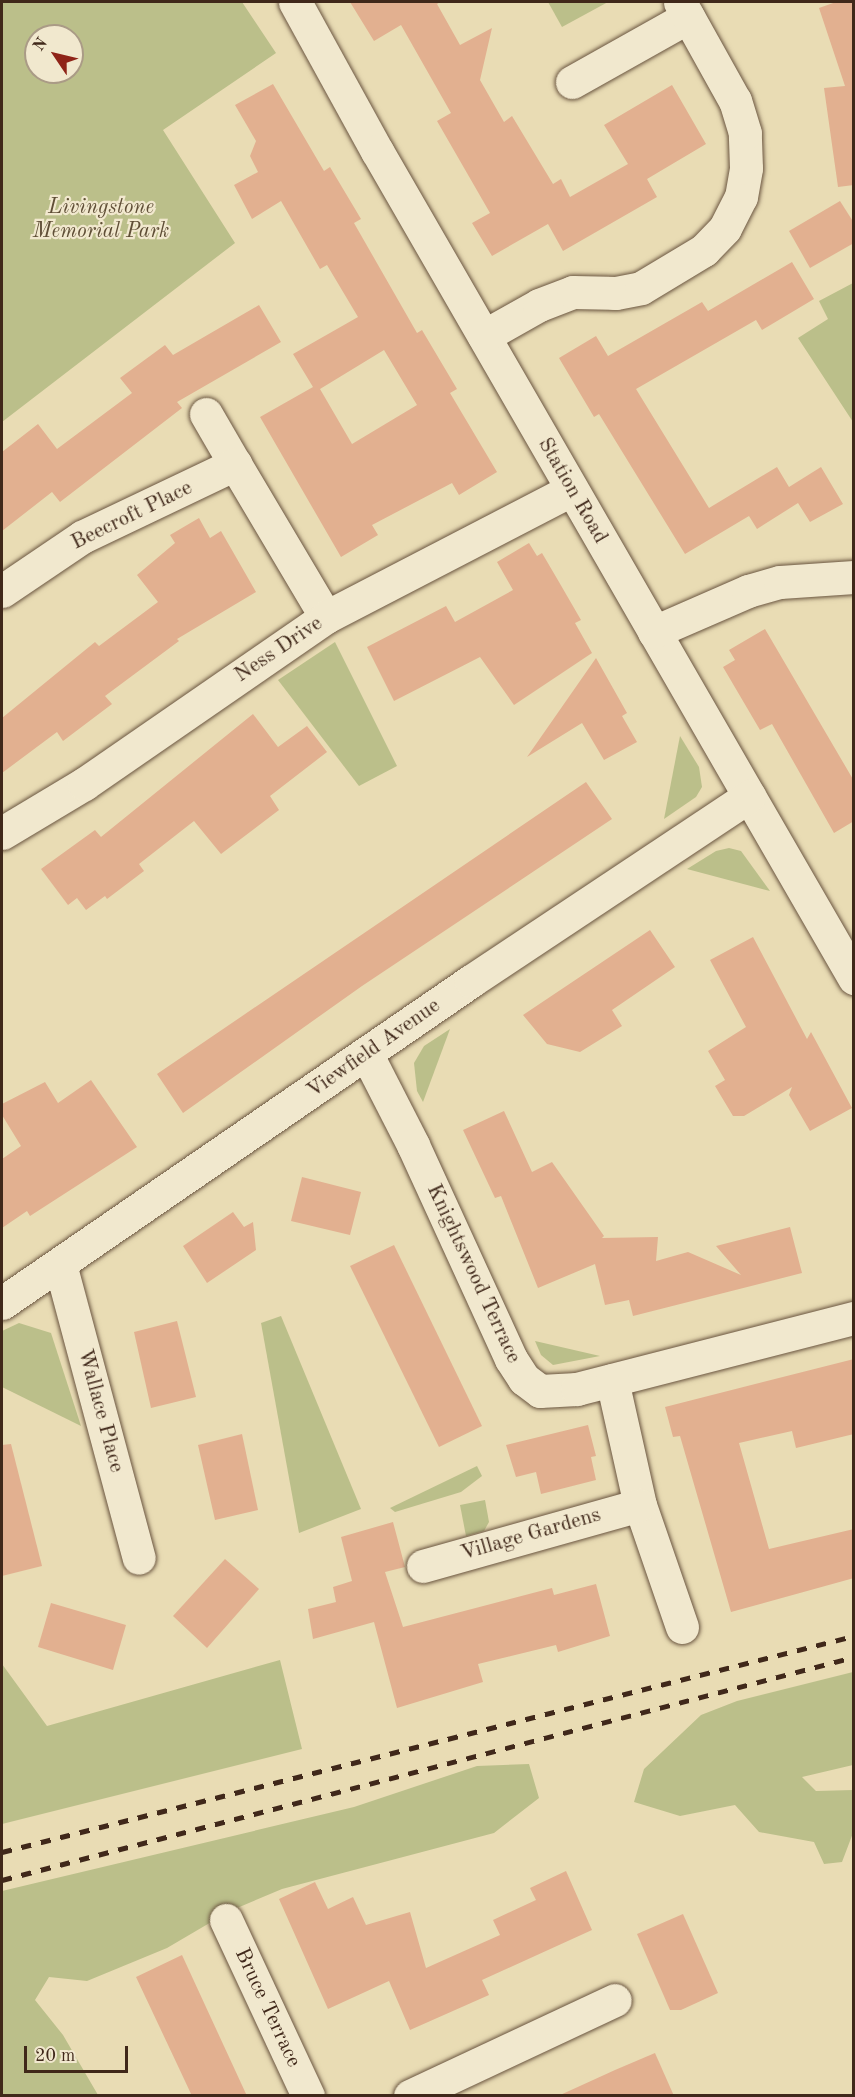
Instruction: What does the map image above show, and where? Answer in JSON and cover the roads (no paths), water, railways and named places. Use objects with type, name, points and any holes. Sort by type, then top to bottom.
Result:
[{"type":"street","name":"Station Road","points":[[295,2],[571,490],[854,978]]},
{"type":"street","points":[[484,336],[539,305],[573,292],[616,293],[641,288],[704,250],[725,228],[741,197],[747,168],[745,133],[735,101],[684,9],[572,82]]},
{"type":"street","points":[[206,414],[326,617]]},
{"type":"street","name":"Beecroft Place","points":[[2,591],[82,537],[235,464]]},
{"type":"street","name":"Ness Drive","points":[[2,833],[84,783],[326,617],[571,490]]},
{"type":"street","points":[[654,632],[714,603],[780,582],[854,578]]},
{"type":"street","name":"Viewfield Avenue","points":[[2,1303],[749,796]]},
{"type":"street","name":"Knightswood Terrace","points":[[367,1055],[524,1379],[540,1390],[556,1393],[854,1318]]},
{"type":"street","name":"Wallace Place","points":[[60,1264],[139,1558]]},
{"type":"street","points":[[612,1380],[639,1505],[682,1626]]},
{"type":"street","name":"Village Gardens","points":[[423,1566],[639,1505]]},
{"type":"street","name":"Bruce Terrace","points":[[226,1920],[308,2096]]},
{"type":"street","points":[[410,2096],[615,2000]]},
{"type":"railway","points":[[2,1852],[854,1636]]},
{"type":"railway","points":[[2,1880],[854,1657]]},
{"type":"park label","name":"Livingstone Memorial Park","points":[[101,220]]}]
